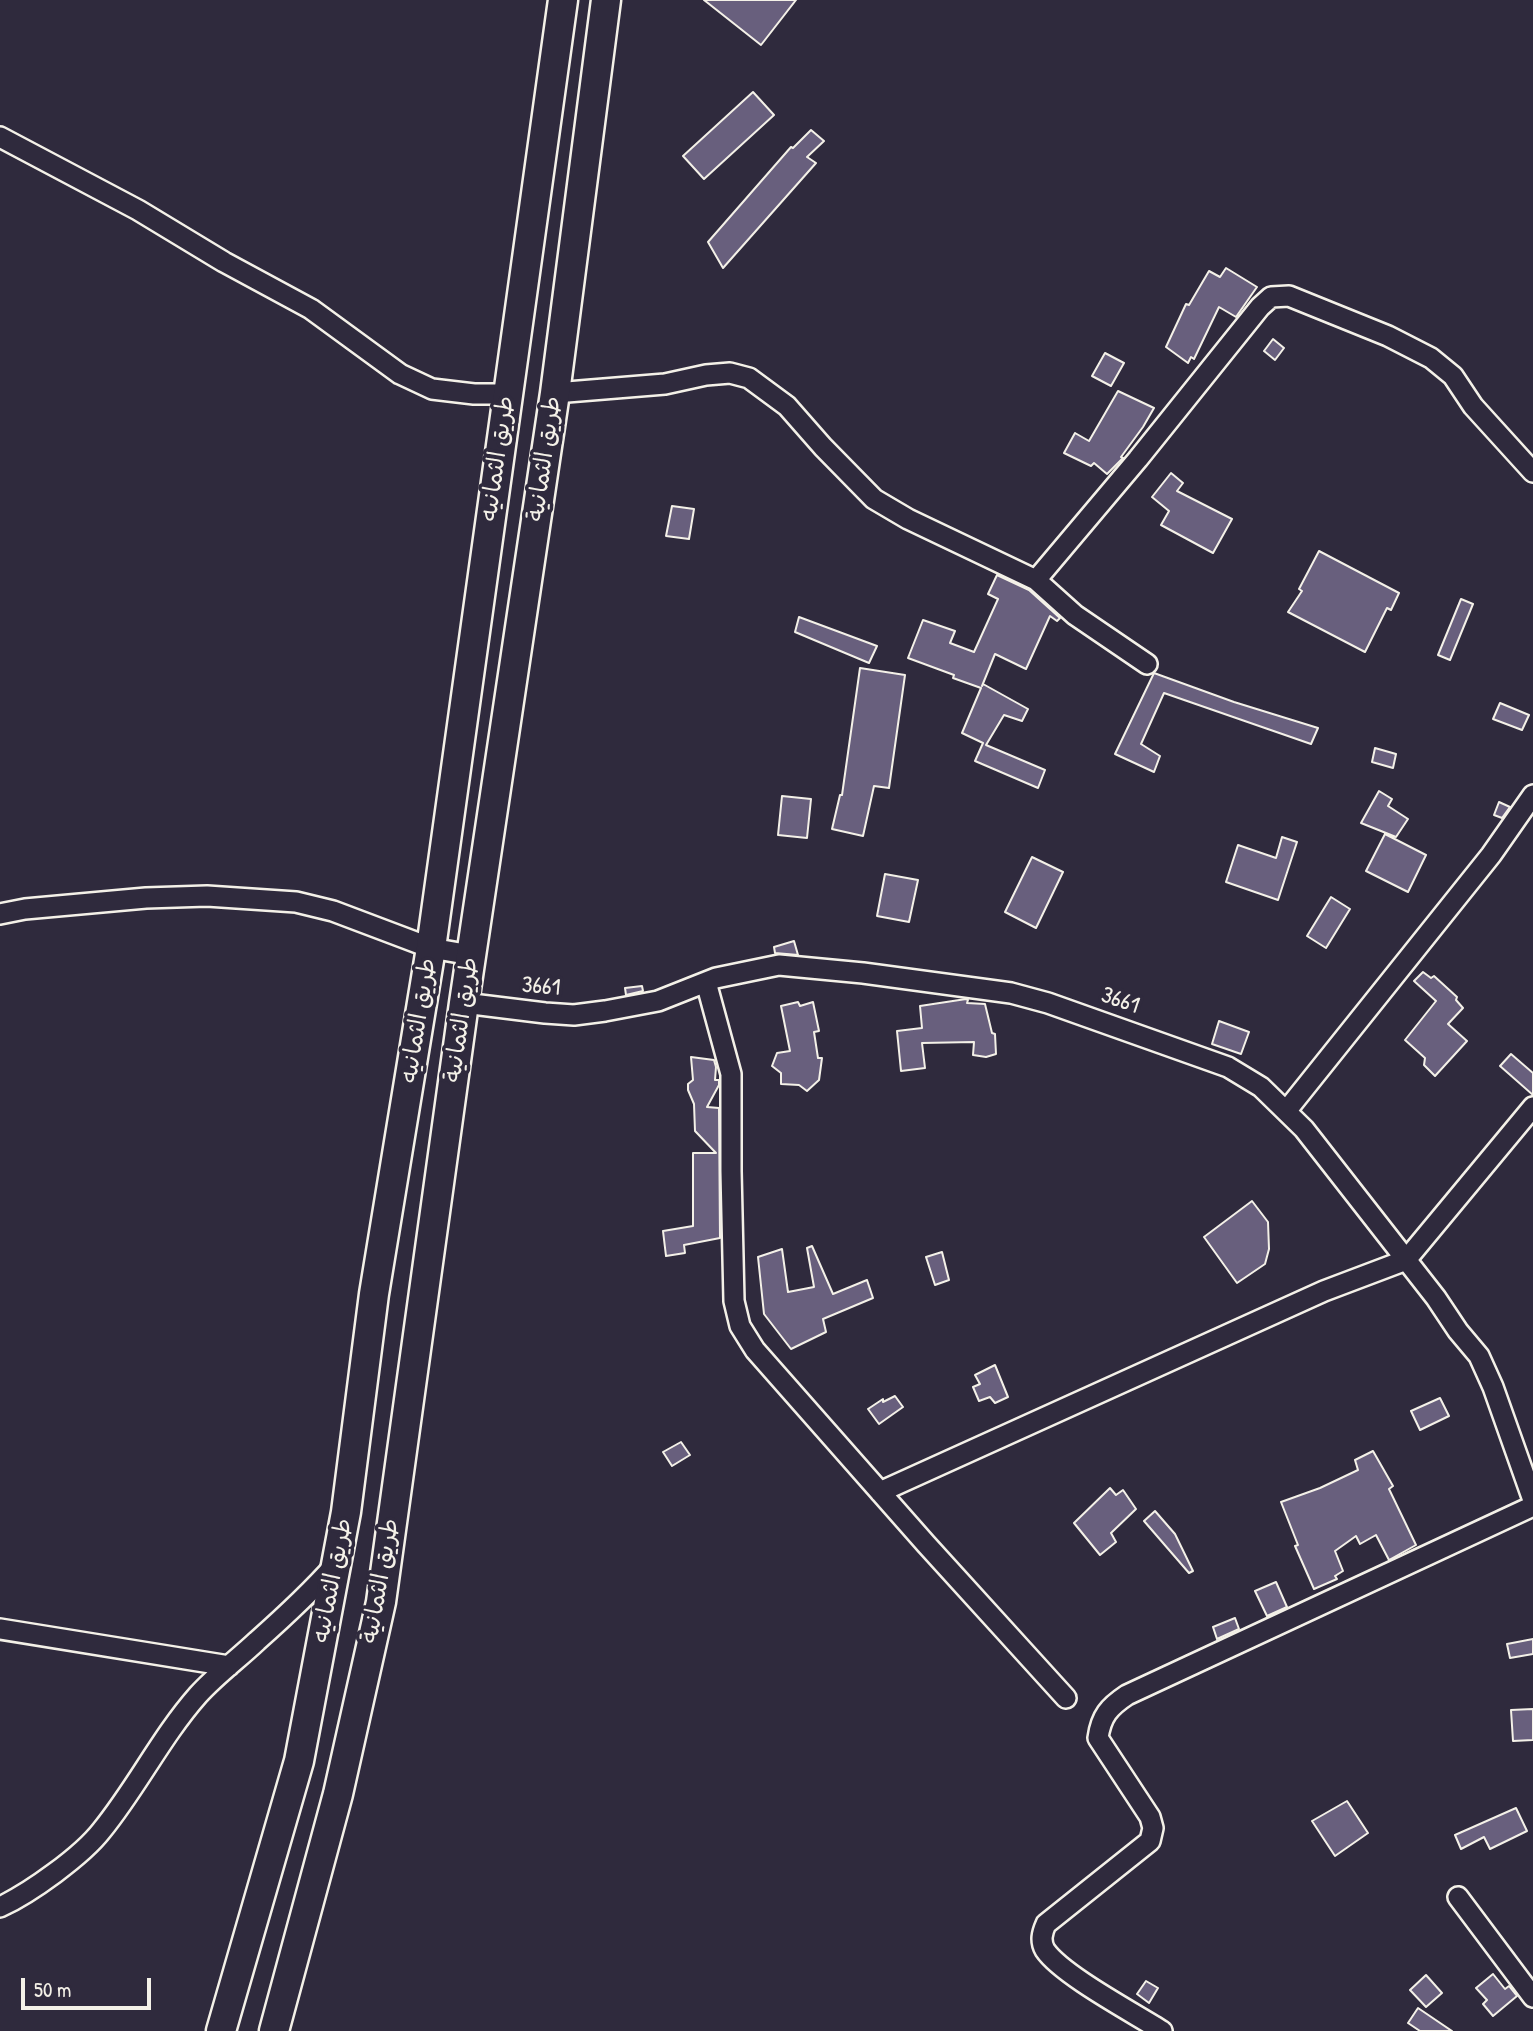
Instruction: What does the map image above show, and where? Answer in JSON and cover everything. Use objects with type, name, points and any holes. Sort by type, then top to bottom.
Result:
[{"type":"street","name":"طريق الثمانيه","points":[[221,2031],[299,1761],[346,1512],[374,1294],[431,948],[563,0]]},
{"type":"street","name":"طريق الثمانية","points":[[274,2031],[338,1794],[381,1602],[464,1003],[555,393],[606,0]]},
{"type":"street","points":[[0,137],[138,210],[224,262],[311,309],[400,374],[432,389],[474,394],[507,394]]},
{"type":"street","points":[[1036,580],[1271,297],[1289,296],[1388,336],[1431,358],[1453,376],[1473,406],[1533,472]]},
{"type":"street","points":[[555,393],[665,384],[730,373],[750,378],[787,406],[874,499],[908,519],[1036,580],[1075,615],[1147,664]]},
{"type":"street","points":[[1287,1110],[1491,855],[1533,794]]},
{"type":"street","points":[[0,914],[25,909],[146,898],[207,896],[296,902],[334,911],[431,948],[471,955]]},
{"type":"street","name":"3661","points":[[464,1003],[574,1015],[659,1001],[716,978],[779,965],[863,972],[1011,993],[1048,1003],[1228,1067],[1261,1087],[1287,1110],[1338,1170],[1479,1356],[1493,1387],[1533,1500]]},
{"type":"street","points":[[706,982],[731,1074],[730,1171],[734,1301],[740,1326],[755,1350],[1066,1698]]},
{"type":"street","points":[[880,1492],[1324,1292],[1406,1260],[1533,1107]]},
{"type":"street","points":[[1162,2031],[1059,1966],[1044,1948],[1041,1935],[1046,1924],[1150,1841],[1153,1828],[1150,1817],[1098,1738],[1100,1724],[1108,1707],[1127,1695],[1533,1506]]},
{"type":"street","points":[[0,1907],[68,1861],[100,1833],[133,1789],[171,1727],[200,1693],[312,1591],[336,1564]]},
{"type":"street","points":[[0,1629],[229,1665]]},
{"type":"street","points":[[1458,1897],[1533,1997]]},
{"type":"building","points":[[704,0],[796,0],[761,45]]},
{"type":"building","points":[[753,92],[774,115],[704,179],[683,156]]},
{"type":"building","points":[[811,130],[824,141],[807,157],[816,163],[723,268],[708,242],[791,147]]},
{"type":"building","points":[[1226,268],[1257,287],[1236,317],[1219,307],[1194,359],[1191,357],[1188,363],[1166,347],[1186,304],[1189,305],[1209,271],[1220,277]]},
{"type":"building","points":[[1273,339],[1284,348],[1275,360],[1264,351]]},
{"type":"building","points":[[1105,353],[1124,363],[1111,386],[1092,376]]},
{"type":"building","points":[[1118,391],[1154,408],[1121,457],[1123,458],[1107,474],[1094,463],[1091,466],[1064,453],[1075,433],[1089,441]]},
{"type":"building","points":[[1171,473],[1183,483],[1177,491],[1232,519],[1213,553],[1161,525],[1169,511],[1152,497]]},
{"type":"building","points":[[672,506],[694,509],[689,539],[666,536]]},
{"type":"building","points":[[1319,551],[1399,593],[1391,610],[1387,608],[1365,652],[1288,612],[1302,591],[1299,589]]},
{"type":"building","points":[[997,575],[1029,590],[1060,618],[1057,621],[1050,616],[1026,669],[995,654],[982,686],[983,684],[1028,709],[1022,721],[1004,715],[986,745],[1045,770],[1038,788],[975,761],[983,743],[962,733],[981,688],[908,658],[923,620],[955,631],[950,643],[974,652],[998,599],[988,594]]},
{"type":"building","points":[[1461,599],[1473,604],[1450,660],[1438,655]]},
{"type":"building","points":[[799,617],[877,646],[869,663],[795,632]]},
{"type":"building","points":[[860,668],[905,675],[889,788],[874,786],[863,836],[832,829],[842,795]]},
{"type":"building","points":[[1154,673],[1318,728],[1311,744],[1164,693],[1141,744],[1160,756],[1154,772],[1115,754]]},
{"type":"building","points":[[1500,703],[1529,715],[1522,730],[1493,719]]},
{"type":"building","points":[[1375,748],[1396,754],[1393,768],[1372,762]]},
{"type":"building","points":[[1379,791],[1392,799],[1388,806],[1408,819],[1396,837],[1361,823]]},
{"type":"building","points":[[782,796],[811,799],[807,838],[778,835]]},
{"type":"building","points":[[1499,802],[1510,807],[1502,818],[1494,815]]},
{"type":"building","points":[[1385,834],[1426,855],[1408,892],[1366,871]]},
{"type":"building","points":[[1282,837],[1297,842],[1278,900],[1226,882],[1238,845],[1276,858]]},
{"type":"building","points":[[1032,857],[1063,872],[1036,928],[1005,912]]},
{"type":"building","points":[[885,874],[918,880],[909,922],[877,916]]},
{"type":"building","points":[[1331,897],[1350,909],[1326,948],[1307,936]]},
{"type":"building","points":[[794,941],[798,955],[775,953],[774,947]]},
{"type":"building","points":[[1423,972],[1431,978],[1434,976],[1457,997],[1456,1000],[1463,1008],[1448,1024],[1467,1041],[1435,1076],[1424,1065],[1425,1058],[1405,1040],[1436,1001],[1414,981]]},
{"type":"building","points":[[642,986],[643,991],[626,995],[625,988]]},
{"type":"building","points":[[966,999],[967,1003],[985,1004],[992,1033],[995,1034],[996,1054],[986,1057],[973,1055],[974,1042],[922,1043],[925,1068],[901,1071],[897,1031],[922,1028],[920,1006]]},
{"type":"building","points":[[798,1002],[800,1006],[813,1002],[819,1031],[814,1032],[818,1058],[822,1058],[819,1080],[807,1091],[799,1085],[781,1084],[781,1073],[772,1066],[777,1053],[790,1051],[781,1006]]},
{"type":"building","points":[[1219,1021],[1249,1032],[1241,1054],[1212,1044]]},
{"type":"building","points":[[1511,1054],[1533,1073],[1533,1095],[1500,1066]]},
{"type":"building","points":[[691,1057],[714,1060],[715,1080],[719,1080],[707,1107],[719,1108],[720,1238],[684,1245],[685,1253],[666,1256],[663,1231],[693,1226],[693,1153],[716,1153],[695,1131],[694,1104],[688,1090],[688,1084],[693,1080]]},
{"type":"building","points":[[1252,1201],[1268,1222],[1269,1249],[1265,1264],[1237,1283],[1204,1237]]},
{"type":"building","points":[[812,1246],[833,1294],[867,1280],[873,1298],[823,1319],[826,1332],[791,1349],[764,1314],[758,1257],[782,1249],[788,1292],[814,1287],[807,1248]]},
{"type":"building","points":[[942,1252],[949,1280],[935,1285],[926,1257]]},
{"type":"building","points":[[995,1365],[1008,1397],[995,1403],[990,1397],[979,1401],[973,1387],[980,1384],[975,1375]]},
{"type":"building","points":[[895,1396],[903,1407],[879,1424],[868,1409],[883,1399],[883,1402]]},
{"type":"building","points":[[1440,1398],[1449,1416],[1420,1430],[1411,1411]]},
{"type":"building","points":[[681,1442],[690,1455],[672,1466],[663,1452]]},
{"type":"building","points":[[1373,1451],[1393,1486],[1389,1489],[1416,1545],[1389,1560],[1376,1535],[1360,1544],[1356,1536],[1335,1551],[1343,1571],[1335,1576],[1337,1579],[1314,1589],[1295,1546],[1298,1545],[1281,1502],[1358,1470],[1355,1460]]},
{"type":"building","points":[[1110,1488],[1116,1495],[1123,1490],[1136,1509],[1111,1533],[1116,1542],[1100,1555],[1074,1523]]},
{"type":"building","points":[[1155,1511],[1175,1534],[1193,1571],[1189,1573],[1144,1521]]},
{"type":"building","points":[[1276,1582],[1287,1607],[1267,1616],[1255,1591]]},
{"type":"building","points":[[1235,1618],[1239,1629],[1217,1639],[1213,1627]]},
{"type":"building","points":[[1533,1639],[1533,1654],[1510,1658],[1507,1644]]},
{"type":"building","points":[[1533,1709],[1533,1740],[1513,1741],[1511,1710]]},
{"type":"building","points":[[1347,1801],[1368,1833],[1335,1856],[1312,1821]]},
{"type":"building","points":[[1516,1808],[1527,1831],[1490,1849],[1484,1837],[1461,1849],[1455,1835]]},
{"type":"building","points":[[1493,1974],[1505,1989],[1509,1986],[1517,1996],[1493,2016],[1483,2004],[1487,2000],[1476,1988]]},
{"type":"building","points":[[1426,1975],[1442,1993],[1426,2007],[1410,1990]]},
{"type":"building","points":[[1146,1981],[1158,1988],[1149,2003],[1137,1994]]},
{"type":"building","points":[[1418,2008],[1452,2031],[1420,2031],[1408,2023]]}]
